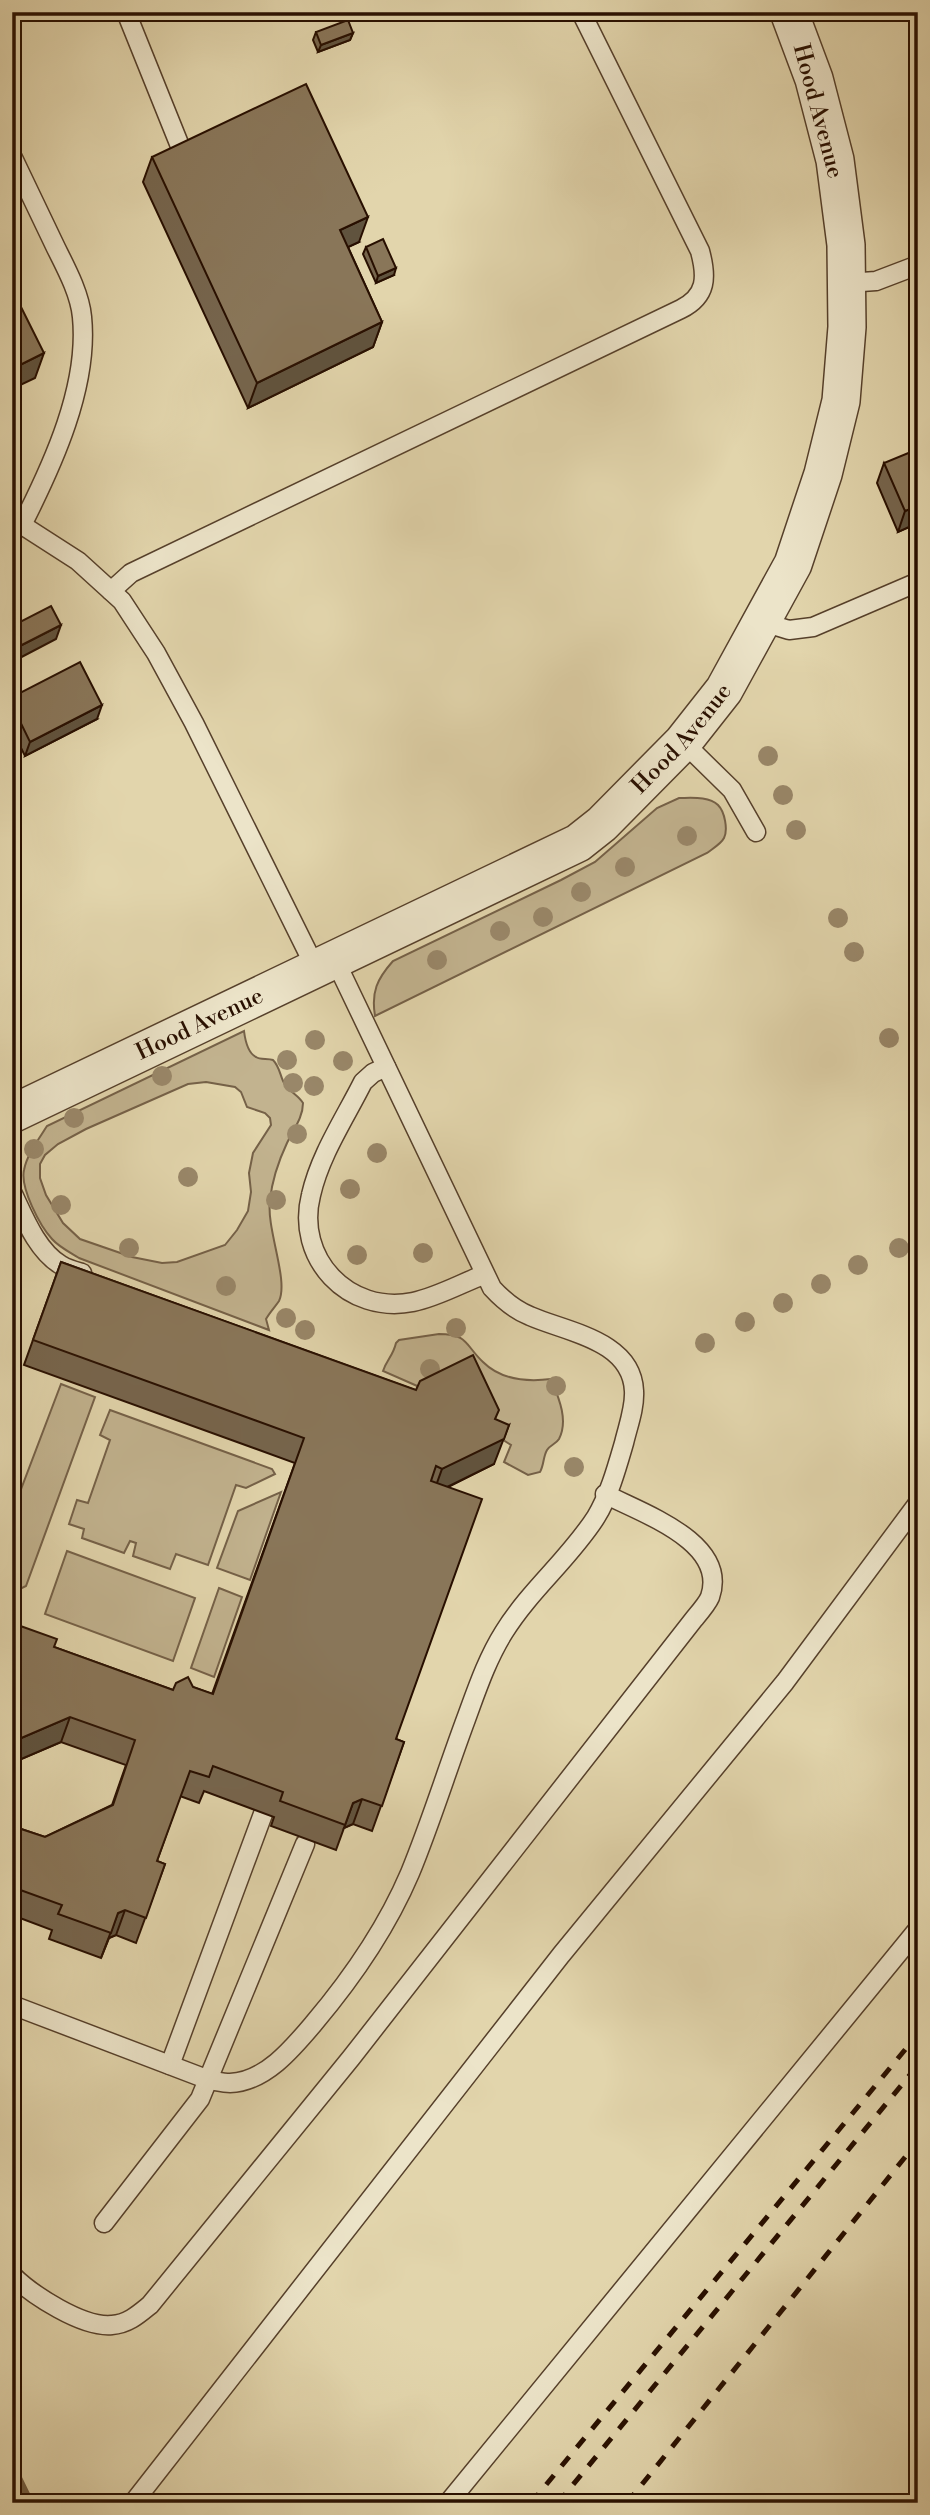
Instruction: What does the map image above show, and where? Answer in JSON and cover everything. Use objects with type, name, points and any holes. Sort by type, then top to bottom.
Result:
[{"type":"street","name":"Hood Avenue","points":[[12,1114],[578,843],[602,824],[683,742],[724,690],[793,564],[823,474],[841,401],[847,327],[846,245],[835,160],[814,79],[789,12]]},
{"type":"lane","points":[[126,12],[186,161]]},
{"type":"lane","points":[[111,591],[131,573],[681,309],[699,297],[704,287],[705,271],[700,251],[581,12]]},
{"type":"lane","points":[[12,156],[68,273],[82,315],[82,359],[75,397],[44,482],[17,524],[78,561],[122,601],[156,653],[325,965],[386,1067],[483,1275],[492,1288],[515,1308],[528,1315],[606,1347],[625,1365],[634,1391],[632,1412],[619,1459],[598,1513],[504,1632],[484,1671],[410,1873],[389,1916],[323,2012],[291,2050],[252,2078],[230,2083],[209,2080],[12,2005]]},
{"type":"lane","points":[[846,283],[876,281],[918,265]]},
{"type":"lane","points":[[763,622],[789,630],[813,627],[918,582]]},
{"type":"lane","points":[[683,742],[732,790],[756,832]]},
{"type":"lane","points":[[386,1067],[373,1073],[363,1083],[319,1168],[307,1214],[307,1230],[314,1251],[334,1280],[349,1292],[370,1300],[393,1304],[411,1303],[433,1296],[483,1275]]},
{"type":"lane","points":[[12,1192],[27,1223],[49,1255],[62,1266],[98,1279]]},
{"type":"lane","points":[[12,2275],[24,2287],[74,2317],[111,2326],[131,2320],[150,2305],[351,2058],[694,1619],[710,1597],[712,1576],[705,1556],[687,1536],[605,1494]]},
{"type":"lane","points":[[133,2503],[552,1966],[785,1682],[918,1503]]},
{"type":"lane","points":[[170,2065],[263,1814]]},
{"type":"lane","points":[[104,2223],[200,2099],[305,1844]]},
{"type":"lane","points":[[448,2503],[918,1929]]},
{"type":"shaded area","points":[[679,798],[710,800],[718,805],[722,812],[726,826],[724,838],[707,853],[375,1016],[376,986],[393,961],[595,862],[657,808]]},
{"type":"shaded area","points":[[244,1031],[253,1055],[273,1060],[284,1083],[303,1103],[300,1119],[279,1163],[271,1193],[271,1225],[281,1292],[279,1301],[266,1319],[269,1330],[79,1258],[55,1242],[32,1206],[24,1178],[28,1158],[47,1126]],"holes":[[[206,1082],[235,1087],[241,1092],[247,1107],[265,1113],[270,1118],[271,1125],[253,1153],[249,1173],[251,1192],[248,1211],[225,1245],[177,1262],[162,1263],[132,1257],[80,1239],[63,1223],[46,1195],[40,1178],[40,1164],[45,1155],[58,1144],[188,1084]]]},
{"type":"shaded area","points":[[439,1334],[461,1338],[483,1362],[498,1373],[524,1380],[551,1379],[561,1408],[563,1424],[559,1439],[548,1448],[540,1472],[528,1475],[504,1462],[511,1445],[424,1389],[383,1371],[399,1340]]},
{"type":"shaded area","points":[[61,1384],[95,1397],[26,1586],[12,1593],[12,1513]]},
{"type":"shaded area","points":[[110,1410],[272,1469],[275,1474],[246,1488],[236,1485],[208,1565],[176,1554],[170,1569],[133,1556],[136,1543],[130,1541],[124,1553],[82,1538],[84,1529],[69,1524],[77,1500],[88,1503],[110,1440],[100,1435]]},
{"type":"shaded area","points":[[281,1492],[250,1580],[217,1568],[238,1511]]},
{"type":"shaded area","points":[[67,1551],[195,1598],[173,1661],[45,1614]]},
{"type":"shaded area","points":[[219,1588],[242,1597],[214,1677],[191,1668]]},
{"type":"building","points":[[348,20],[353,33],[321,45],[316,32]]},
{"type":"building","points":[[306,84],[368,217],[340,230],[382,322],[257,383],[152,157]]},
{"type":"building","points":[[383,239],[396,268],[378,276],[366,247]]},
{"type":"building","points":[[16,297],[44,353],[12,369],[12,299]]},
{"type":"building","points":[[918,449],[918,506],[905,511],[884,463]]},
{"type":"building","points":[[51,606],[61,625],[12,650],[12,626]]},
{"type":"building","points":[[80,662],[102,705],[30,742],[12,705],[12,697]]},
{"type":"building","points":[[61,1262],[416,1390],[420,1381],[473,1355],[499,1410],[495,1419],[509,1425],[504,1439],[442,1469],[436,1466],[431,1481],[482,1499],[396,1739],[404,1742],[382,1806],[362,1799],[353,1803],[345,1825],[280,1801],[283,1792],[213,1766],[209,1777],[190,1771],[157,1861],[165,1864],[146,1918],[125,1910],[118,1913],[111,1933],[58,1914],[62,1905],[12,1887],[12,1826],[45,1837],[113,1805],[135,1740],[70,1717],[12,1742],[12,1623],[57,1639],[54,1647],[173,1690],[176,1683],[188,1677],[193,1687],[213,1694],[304,1438],[33,1340]]},
{"type":"waterway","points":[[12,2468],[29,2503]]},
{"type":"railway","points":[[531,2503],[918,2034]]},
{"type":"railway","points":[[558,2503],[918,2065]]},
{"type":"railway","points":[[627,2503],[918,2141]]}]
